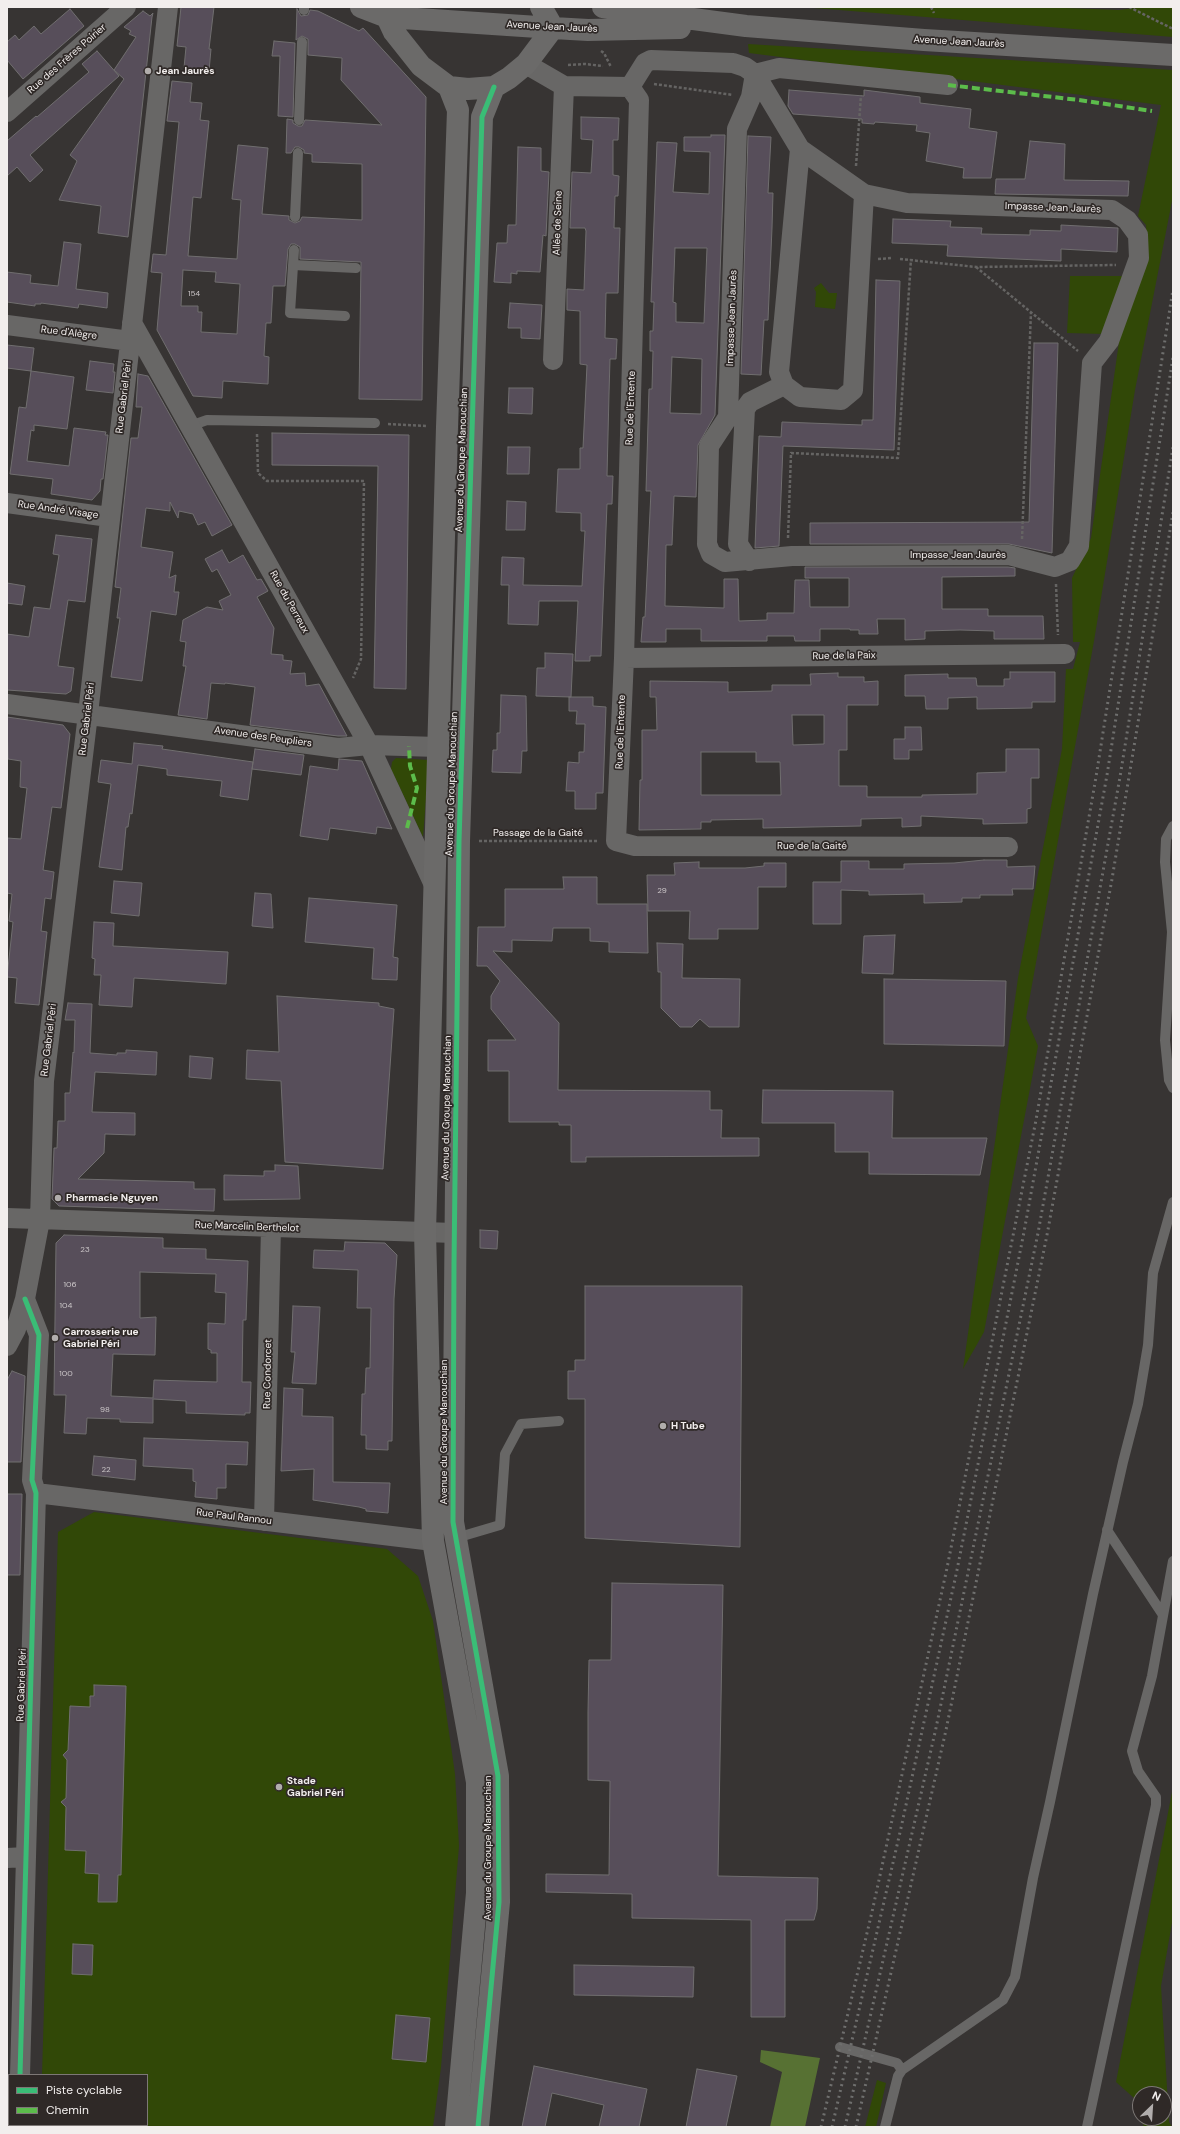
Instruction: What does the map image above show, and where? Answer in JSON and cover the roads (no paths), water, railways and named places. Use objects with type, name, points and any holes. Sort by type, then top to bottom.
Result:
[{"type":"street","name":"Rue des Frères Poirier","points":[[7,112],[126,7]]},
{"type":"street","name":"Rue Gabriel Péri","points":[[20,2074],[16,1858],[36,1493],[32,1480],[39,1335],[16,1299],[40,1220],[44,1081],[88,714],[109,517],[168,7]]},
{"type":"street","name":"Avenue Jean Jaurès","points":[[361,7],[392,12],[553,28],[588,30],[746,26]]},
{"type":"street","points":[[392,12],[394,32],[421,66],[449,87],[468,89],[494,87],[509,78],[526,64],[553,28],[541,7]]},
{"type":"street","name":"Avenue Jean Jaurès","points":[[603,7],[627,8],[746,26],[924,40],[1173,56]]},
{"type":"street","points":[[526,64],[564,86],[634,81],[645,64],[651,60],[733,63],[745,67],[755,74],[779,68],[948,85]]},
{"type":"street","name":"Impasse Jean Jaurès","points":[[755,74],[800,149],[864,194],[907,203],[1112,210],[1127,220],[1138,235],[1139,258],[1110,341],[1092,363],[1079,546],[1070,561],[1055,567],[1009,555],[787,557],[725,562],[711,554],[707,544],[709,446],[728,417],[737,129],[751,97],[755,74]]},
{"type":"street","name":"Rue de l'Entente","points":[[616,841],[624,658],[639,100],[634,81]]},
{"type":"street","name":"Allée de Seine","points":[[553,360],[564,86]]},
{"type":"street","name":"Avenue du Groupe Manouchian","points":[[449,87],[458,110],[447,427],[425,1232],[433,1541],[477,1782],[477,1893],[456,2127]]},
{"type":"street","name":"Avenue du Groupe Manouchian","points":[[478,2127],[499,1902],[498,1776],[453,1522],[454,1233],[459,841],[482,117],[494,87]]},
{"type":"street","points":[[800,149],[779,372],[784,385],[800,397],[841,400],[853,390],[864,194]]},
{"type":"street","name":"Rue d'Alègre","points":[[7,325],[131,332]]},
{"type":"street","name":"Rue du Perreux","points":[[131,332],[190,426],[369,745],[435,887]]},
{"type":"street","points":[[749,561],[738,544],[745,409],[750,402],[784,385]]},
{"type":"street","name":"Rue André Visage","points":[[7,503],[109,517]]},
{"type":"street","name":"Rue de la Paix","points":[[624,658],[1061,648]]},
{"type":"street","name":"Avenue des Peupliers","points":[[7,704],[338,748],[369,745],[438,747]]},
{"type":"street","name":"Rue de la Gaité","points":[[616,841],[635,846],[1008,847]]},
{"type":"street","name":"Rue Marcelin Berthelot","points":[[7,1218],[454,1233]]},
{"type":"street","name":"Rue Condorcet","points":[[264,1520],[271,1227]]},
{"type":"street","points":[[7,1346],[16,1329],[16,1299]]},
{"type":"street","name":"Rue Paul Rannou","points":[[36,1493],[433,1541]]},
{"type":"lane","points":[[299,120],[302,42]]},
{"type":"lane","points":[[295,216],[298,153]]},
{"type":"lane","points":[[294,250],[290,313],[345,316]]},
{"type":"lane","points":[[293,265],[356,268]]},
{"type":"lane","points":[[190,426],[207,420],[375,423]]},
{"type":"lane","points":[[1173,826],[1166,839],[1165,862],[1172,932],[1165,1040],[1169,1080],[1173,1088]]},
{"type":"lane","points":[[885,2127],[898,2076],[902,2070],[1003,2000],[1015,1977],[1033,1878],[1107,1530],[1138,1404],[1148,1345],[1153,1273],[1173,1202]]},
{"type":"lane","points":[[456,1538],[500,1525],[505,1454],[521,1424],[559,1421]]},
{"type":"lane","points":[[1107,1530],[1163,1615]]},
{"type":"lane","points":[[1088,2127],[1156,1805],[1156,1797],[1138,1771],[1132,1750],[1152,1676],[1173,1561]]},
{"type":"lane","points":[[840,2048],[897,2063],[902,2070]]},
{"type":"railway","points":[[821,2127],[872,1912],[947,1568],[1036,1120],[1096,777],[1173,289]]},
{"type":"railway","points":[[832,2127],[901,1828],[957,1570],[1024,1232],[1107,775],[1173,357]]},
{"type":"railway","points":[[845,2127],[936,1728],[1038,1233],[1120,777],[1173,447]]},
{"type":"railway","points":[[856,2127],[946,1730],[1047,1235],[1112,879],[1173,512]]},
{"type":"place","name":"Jean Jaurès","points":[[148,71]]},
{"type":"place","name":"Pharmacie Nguyen","points":[[58,1198]]},
{"type":"place","name":"Carrosserie rue Gabriel Péri","points":[[55,1338]]},
{"type":"place","name":"H Tube","points":[[663,1426]]},
{"type":"place","name":"Stade Gabriel Péri","points":[[279,1787]]}]
